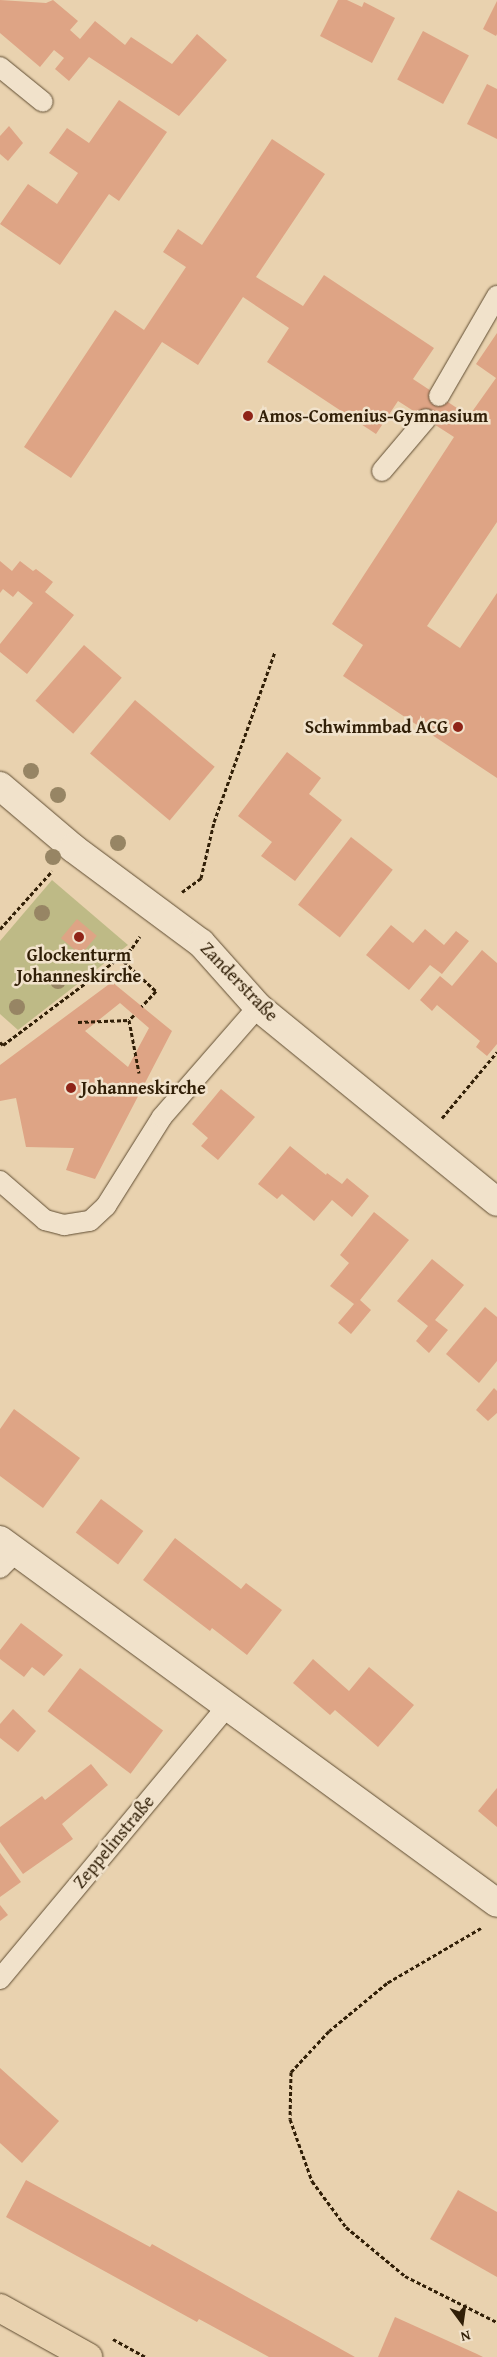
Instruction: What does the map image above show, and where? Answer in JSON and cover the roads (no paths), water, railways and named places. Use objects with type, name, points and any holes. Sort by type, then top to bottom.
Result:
[{"type":"main road","points":[[0,2308],[88,2357]]},
{"type":"street","name":"Zanderstraße","points":[[0,786],[73,848],[158,909],[201,943],[258,1007],[497,1202]]},
{"type":"street","points":[[5,1553],[228,1705],[493,1913]]},
{"type":"lane","points":[[0,67],[43,102]]},
{"type":"lane","points":[[439,396],[497,296]]},
{"type":"lane","points":[[382,471],[426,419]]},
{"type":"lane","points":[[0,1181],[45,1220],[64,1225],[90,1221],[106,1206],[162,1117],[258,1007]]},
{"type":"lane","name":"Zeppelinstraße","points":[[0,1979],[228,1705]]},
{"type":"place","name":"Amos-Comenius-Gymnasium","points":[[248,416]]},
{"type":"place","name":"Schwimmbad ACG","points":[[458,727]]},
{"type":"place","name":"Glockenturm Johanneskirche","points":[[79,937]]},
{"type":"place","name":"Johanneskirche","points":[[71,1088]]}]
